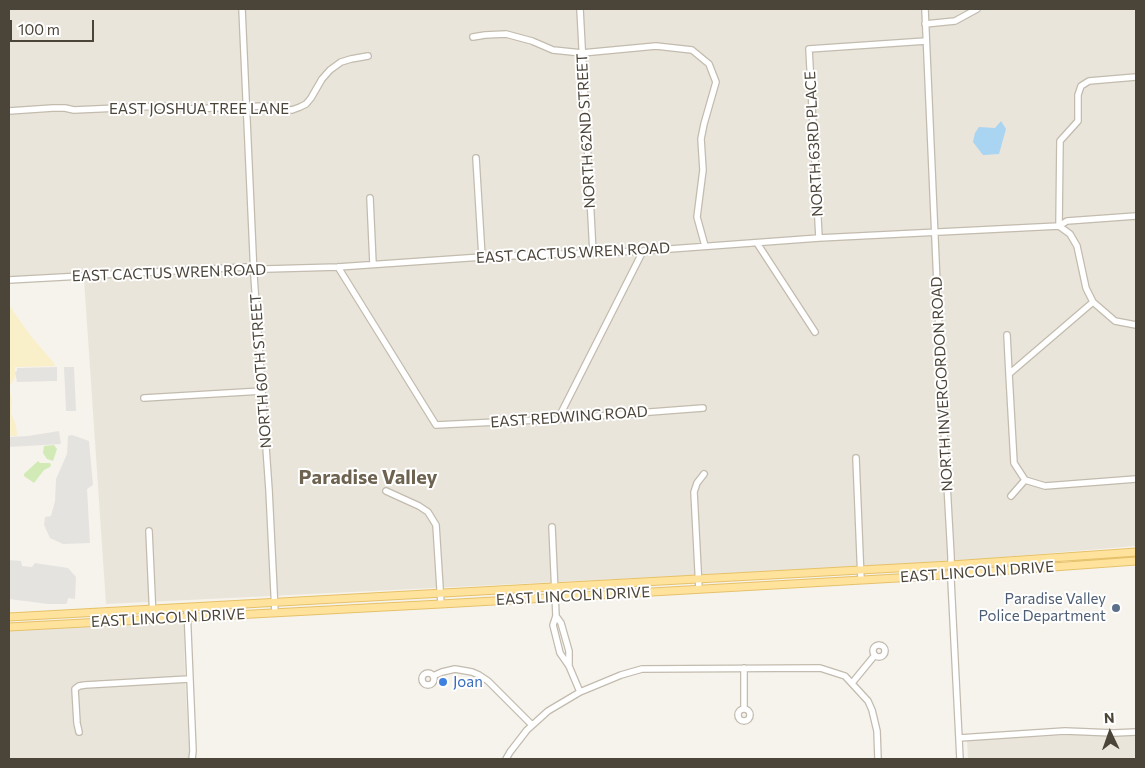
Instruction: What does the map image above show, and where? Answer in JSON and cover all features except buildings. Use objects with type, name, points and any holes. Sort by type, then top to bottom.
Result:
[{"type":"main road","name":"EAST LINCOLN DRIVE","points":[[9,618],[698,580],[1136,552]]},
{"type":"main road","points":[[1049,558],[1050,568]]},
{"type":"main road","name":"EAST LINCOLN DRIVE","points":[[9,627],[951,575],[1136,561]]},
{"type":"main road","points":[[348,599],[349,609]]},
{"type":"street","name":"NORTH 60TH STREET","points":[[242,9],[254,268],[275,612]]},
{"type":"street","name":"NORTH 62ND STREET","points":[[580,9],[593,253]]},
{"type":"street","name":"NORTH INVERGORDON ROAD","points":[[925,9],[960,759]]},
{"type":"street","points":[[925,24],[955,21],[978,9]]},
{"type":"street","points":[[473,37],[485,34],[506,34],[532,41],[553,50],[582,53],[656,46],[692,50],[709,64],[716,82],[701,139],[703,170],[698,216],[705,246]]},
{"type":"street","name":"NORTH 63RD PLACE","points":[[819,238],[810,49],[926,41]]},
{"type":"street","name":"EAST JOSHUA TREE LANE","points":[[9,111],[53,108],[74,110],[162,106],[188,109],[264,106],[292,110],[306,104],[322,79],[341,62],[368,56]]},
{"type":"street","points":[[1136,77],[1089,81],[1081,86],[1078,95],[1078,121],[1060,142],[1059,226],[1070,234],[1077,246],[1086,288],[1093,302],[1115,321],[1136,325]]},
{"type":"street","points":[[476,158],[482,258]]},
{"type":"street","points":[[370,198],[373,264]]},
{"type":"street","name":"EAST CACTUS WREN ROAD","points":[[9,280],[245,267],[266,269],[338,267],[644,251],[819,238],[1059,226],[1067,221],[1136,216]]},
{"type":"street","points":[[757,243],[815,332]]},
{"type":"street","points":[[558,419],[644,251]]},
{"type":"street","name":"EAST REDWING ROAD","points":[[338,267],[436,425],[558,419],[702,408]]},
{"type":"street","points":[[1009,374],[1093,302]]},
{"type":"street","points":[[1007,335],[1014,463],[1025,480],[1045,486],[1136,480]]},
{"type":"street","points":[[144,398],[262,391]]},
{"type":"street","points":[[856,458],[861,580]]},
{"type":"street","points":[[699,589],[694,492],[697,483],[704,474]]},
{"type":"street","points":[[1011,496],[1025,480]]},
{"type":"street","points":[[386,491],[428,512],[436,526],[441,604]]},
{"type":"street","points":[[552,527],[556,639],[560,653],[569,666],[580,692]]},
{"type":"street","points":[[149,532],[153,619]]},
{"type":"street","points":[[187,608],[193,759]]},
{"type":"street","points":[[852,683],[875,655]]},
{"type":"street","points":[[744,668],[744,709]]},
{"type":"street","points":[[506,759],[519,739],[548,711],[580,692],[621,676],[642,670],[820,668],[845,676],[868,701],[878,731],[878,759]]},
{"type":"street","points":[[433,676],[455,669],[479,675],[494,686],[532,725]]},
{"type":"street","points":[[79,732],[75,689],[79,686],[190,679]]},
{"type":"street","points":[[959,738],[1065,731],[1136,732]]},
{"type":"shaded area","points":[[9,9],[1136,9],[1136,546],[844,568],[106,604],[84,279],[9,283]]},
{"type":"shaded area","points":[[57,367],[57,381],[17,382],[15,372],[17,368]]},
{"type":"shaded area","points":[[64,367],[74,367],[76,411],[66,411]]},
{"type":"shaded area","points":[[59,431],[61,444],[9,447],[9,437]]},
{"type":"shaded area","points":[[72,435],[89,441],[93,485],[87,489],[90,543],[63,544],[50,538],[44,525],[45,517],[51,516],[55,501],[56,479],[67,454],[68,436]]},
{"type":"shaded area","points":[[9,560],[21,561],[22,566],[32,567],[35,563],[68,568],[76,577],[75,599],[68,598],[66,604],[48,604],[9,599]]},
{"type":"shaded area","points":[[181,621],[184,624],[190,759],[9,759],[9,630]]},
{"type":"shaded area","points":[[1136,732],[1136,759],[968,759],[967,740]]},
{"type":"green space","points":[[54,445],[57,449],[53,461],[47,459],[43,453],[44,446]]},
{"type":"green space","points":[[38,461],[40,463],[50,463],[51,465],[44,470],[34,483],[24,474]]},
{"type":"sand","points":[[9,305],[55,366],[15,367],[15,378],[9,387]]},
{"type":"sand","points":[[9,387],[12,400],[11,413],[16,425],[17,436],[9,436]]},
{"type":"water","points":[[1001,121],[1006,129],[999,154],[983,155],[973,142],[975,133],[979,127],[995,128]]},
{"type":"place","name":"Paradise Valley Police Department","points":[[1116,608]]},
{"type":"place","name":"Joan","points":[[443,682]]},
{"type":"district","name":"Paradise Valley","points":[[368,477]]}]
